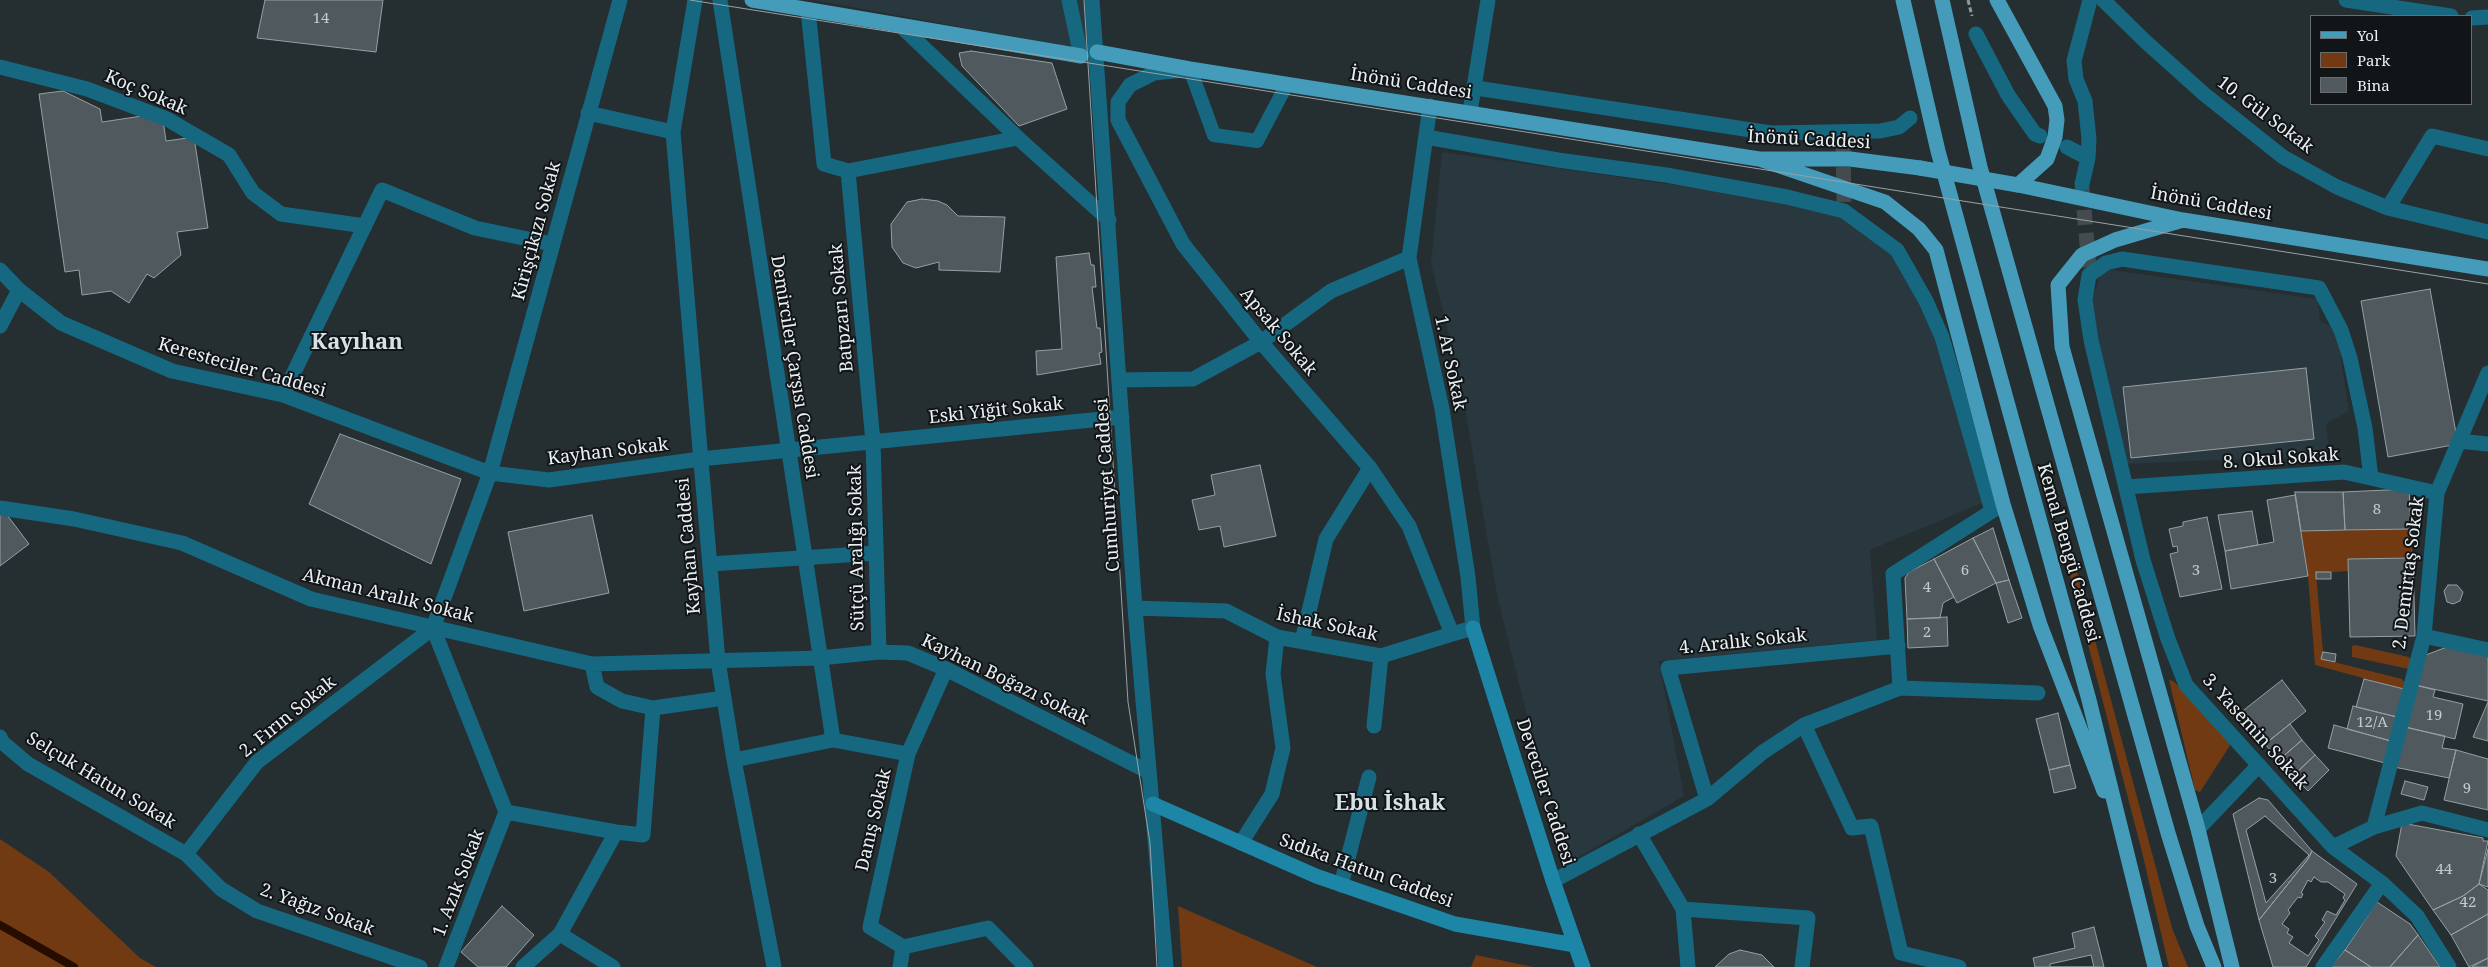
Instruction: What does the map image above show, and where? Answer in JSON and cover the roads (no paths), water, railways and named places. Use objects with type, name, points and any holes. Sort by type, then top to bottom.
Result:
[{"type":"main road","points":[[752,0],[800,6],[901,26],[1081,56]]},
{"type":"main road","name":"Kemal Bengü Caddesi","points":[[1903,0],[1938,151],[2089,700],[2155,967]]},
{"type":"main road","name":"Kemal Bengü Caddesi","points":[[1942,0],[1980,167],[2168,833],[2197,926],[2214,967]]},
{"type":"main road","points":[[1997,0],[2055,106],[2057,120],[2055,138],[2047,159],[2018,185]]},
{"type":"main road","name":"İnönü Caddesi","points":[[1097,52],[1190,69],[1759,159],[1850,159],[1920,168],[2018,185],[2183,220],[2488,269]]},
{"type":"main road","points":[[1759,159],[1885,202],[1920,229],[1936,250],[1998,508],[2057,672],[2127,848]]},
{"type":"main road","points":[[2183,220],[2116,240],[2082,255],[2058,285],[2062,347],[2198,828],[2232,967]]},
{"type":"main road","name":"Deveciler Caddesi","points":[[1473,628],[1553,881],[1583,967]]},
{"type":"main road","name":"Sıdıka Hatun Caddesi","points":[[1153,804],[1340,885],[1455,924],[1575,945]]},
{"type":"street","name":"Kirişçikızı Sokak","points":[[433,628],[490,473],[620,0]]},
{"type":"street","name":"Kayhan Caddesi","points":[[695,0],[673,132],[718,661],[734,760],[774,967]]},
{"type":"street","name":"Demirciler Çarşısı Caddesi","points":[[720,0],[833,740]]},
{"type":"street","points":[[1069,0],[1081,56]]},
{"type":"street","name":"Cumhuriyet Caddesi","points":[[1092,0],[1135,608],[1166,967]]},
{"type":"street","points":[[1470,112],[1476,88],[1488,0]]},
{"type":"street","points":[[2082,184],[2090,139],[2085,101],[2076,79],[2074,60],[2090,0]]},
{"type":"street","name":"10. Gül Sokak","points":[[2103,0],[2204,94],[2283,157],[2337,187],[2388,208],[2488,232]]},
{"type":"street","points":[[2346,0],[2444,15]]},
{"type":"street","points":[[800,6],[824,164],[848,171],[1018,138]]},
{"type":"street","points":[[2473,18],[2488,17]]},
{"type":"street","points":[[901,26],[1018,138],[1109,220]]},
{"type":"street","points":[[1976,34],[2008,95],[2035,134],[2040,136]]},
{"type":"street","name":"Koç Sokak","points":[[0,67],[87,89],[167,119],[229,155],[253,193],[281,214],[365,226]]},
{"type":"street","name":"Apsak Sokak","points":[[1190,69],[1154,73],[1130,85],[1118,102],[1118,120],[1183,244],[1261,342],[1370,468],[1409,526],[1452,634]]},
{"type":"street","points":[[1476,88],[1771,133],[1843,138],[1899,127],[1910,118]]},
{"type":"street","name":"1. Ar Sokak","points":[[1430,106],[1409,258],[1442,409],[1468,577],[1473,628]]},
{"type":"street","points":[[588,114],[673,132]]},
{"type":"street","points":[[2388,208],[2432,136],[2488,149]]},
{"type":"street","points":[[1426,137],[1844,206],[1897,250],[1926,301],[1942,337],[1998,508],[1893,574],[1900,688]]},
{"type":"street","points":[[2067,147],[2088,158]]},
{"type":"street","name":"Batpzarı Sokak","points":[[848,171],[873,442]]},
{"type":"street","points":[[283,395],[382,190],[475,228],[552,244]]},
{"type":"street","points":[[1119,380],[1194,379],[1261,342],[1331,291],[1409,258]]},
{"type":"street","name":"3. Yasemin Sokak","points":[[2371,478],[2365,428],[2350,358],[2342,330],[2319,288],[2122,259],[2106,263],[2089,271],[2085,300],[2091,340],[2143,560],[2168,639],[2186,685],[2333,847],[2382,884],[2417,916],[2449,967]]},
{"type":"street","name":"Keresteciler Caddesi","points":[[0,270],[18,290],[61,323],[172,371],[283,395],[490,473]]},
{"type":"street","points":[[0,326],[18,290]]},
{"type":"street","name":"2. Demirtaş Sokak","points":[[2374,827],[2424,636],[2437,492],[2488,373]]},
{"type":"street","name":"Eski Yiğit Sokak","points":[[788,451],[1122,417]]},
{"type":"street","points":[[2459,441],[2488,444]]},
{"type":"street","name":"Sütçü Aralığı Sokak","points":[[873,442],[879,652]]},
{"type":"street","name":"Kayhan Sokak","points":[[490,473],[549,480],[700,459],[788,451]]},
{"type":"street","points":[[1302,641],[1326,539],[1370,468]]},
{"type":"street","name":"8. Okul Sokak","points":[[2126,487],[2344,472],[2437,492]]},
{"type":"street","name":"Akman Aralık Sokak","points":[[0,508],[74,519],[182,543],[310,599],[592,664],[718,661]]},
{"type":"street","points":[[710,564],[876,553]]},
{"type":"street","name":"İshak Sokak","points":[[1135,608],[1226,611],[1277,637],[1381,656],[1452,634]]},
{"type":"street","points":[[433,628],[506,812],[616,832],[643,835],[654,708]]},
{"type":"street","name":"2. Fırın Sokak","points":[[186,854],[256,762],[433,628]]},
{"type":"street","points":[[1452,634],[1473,628]]},
{"type":"street","points":[[2424,636],[2488,650]]},
{"type":"street","points":[[1241,843],[1272,794],[1283,748],[1273,674],[1277,637]]},
{"type":"street","name":"4. Aralık Sokak","points":[[1707,799],[1668,668],[1898,646]]},
{"type":"street","name":"Kayhan Boğazı Sokak","points":[[718,661],[820,658],[879,652],[908,653],[946,670],[1149,772]]},
{"type":"street","points":[[1374,726],[1381,656]]},
{"type":"street","points":[[592,664],[597,687],[622,701],[654,708],[724,698]]},
{"type":"street","name":"Danış Sokak","points":[[903,947],[870,927],[908,754],[946,670]]},
{"type":"street","points":[[1553,881],[1707,799],[1763,752],[1804,725],[1900,688],[2038,693]]},
{"type":"street","points":[[1804,725],[1852,828],[1871,826],[1901,953],[1959,967]]},
{"type":"street","points":[[734,760],[833,740],[908,754]]},
{"type":"street","name":"Selçuk Hatun Sokak","points":[[1,741],[28,764],[186,854]]},
{"type":"street","points":[[2198,828],[2259,766]]},
{"type":"street","points":[[1340,885],[1369,777]]},
{"type":"street","name":"1. Azık Sokak","points":[[446,967],[506,812]]},
{"type":"street","points":[[2333,847],[2374,827],[2422,813],[2488,830]]},
{"type":"street","points":[[523,967],[560,934],[616,832]]},
{"type":"street","points":[[1639,834],[1683,909],[1688,967]]},
{"type":"street","name":"2. Yağız Sokak","points":[[186,854],[221,889],[256,911],[420,967]]},
{"type":"street","points":[[2323,967],[2382,884]]},
{"type":"street","points":[[1683,909],[1808,918],[1802,967]]},
{"type":"street","points":[[900,967],[903,947],[988,928],[1026,967]]},
{"type":"street","points":[[560,934],[613,967]]},
{"type":"lane","points":[[1190,69],[1214,134],[1240,139],[1257,141],[1287,84]]},
{"type":"waterway","points":[[0,925],[74,967]]},
{"type":"tunnel","points":[[1843,144],[1844,202]]},
{"type":"tunnel","points":[[2082,187],[2089,267]]},
{"type":"tram line","points":[[690,0],[2488,284]]},
{"type":"tram line","points":[[1084,0],[1128,702],[1150,843],[1157,967]]},
{"type":"district","name":"Kayıhan","points":[[357,343]]},
{"type":"district","name":"Ebu İshak","points":[[1390,804]]}]
